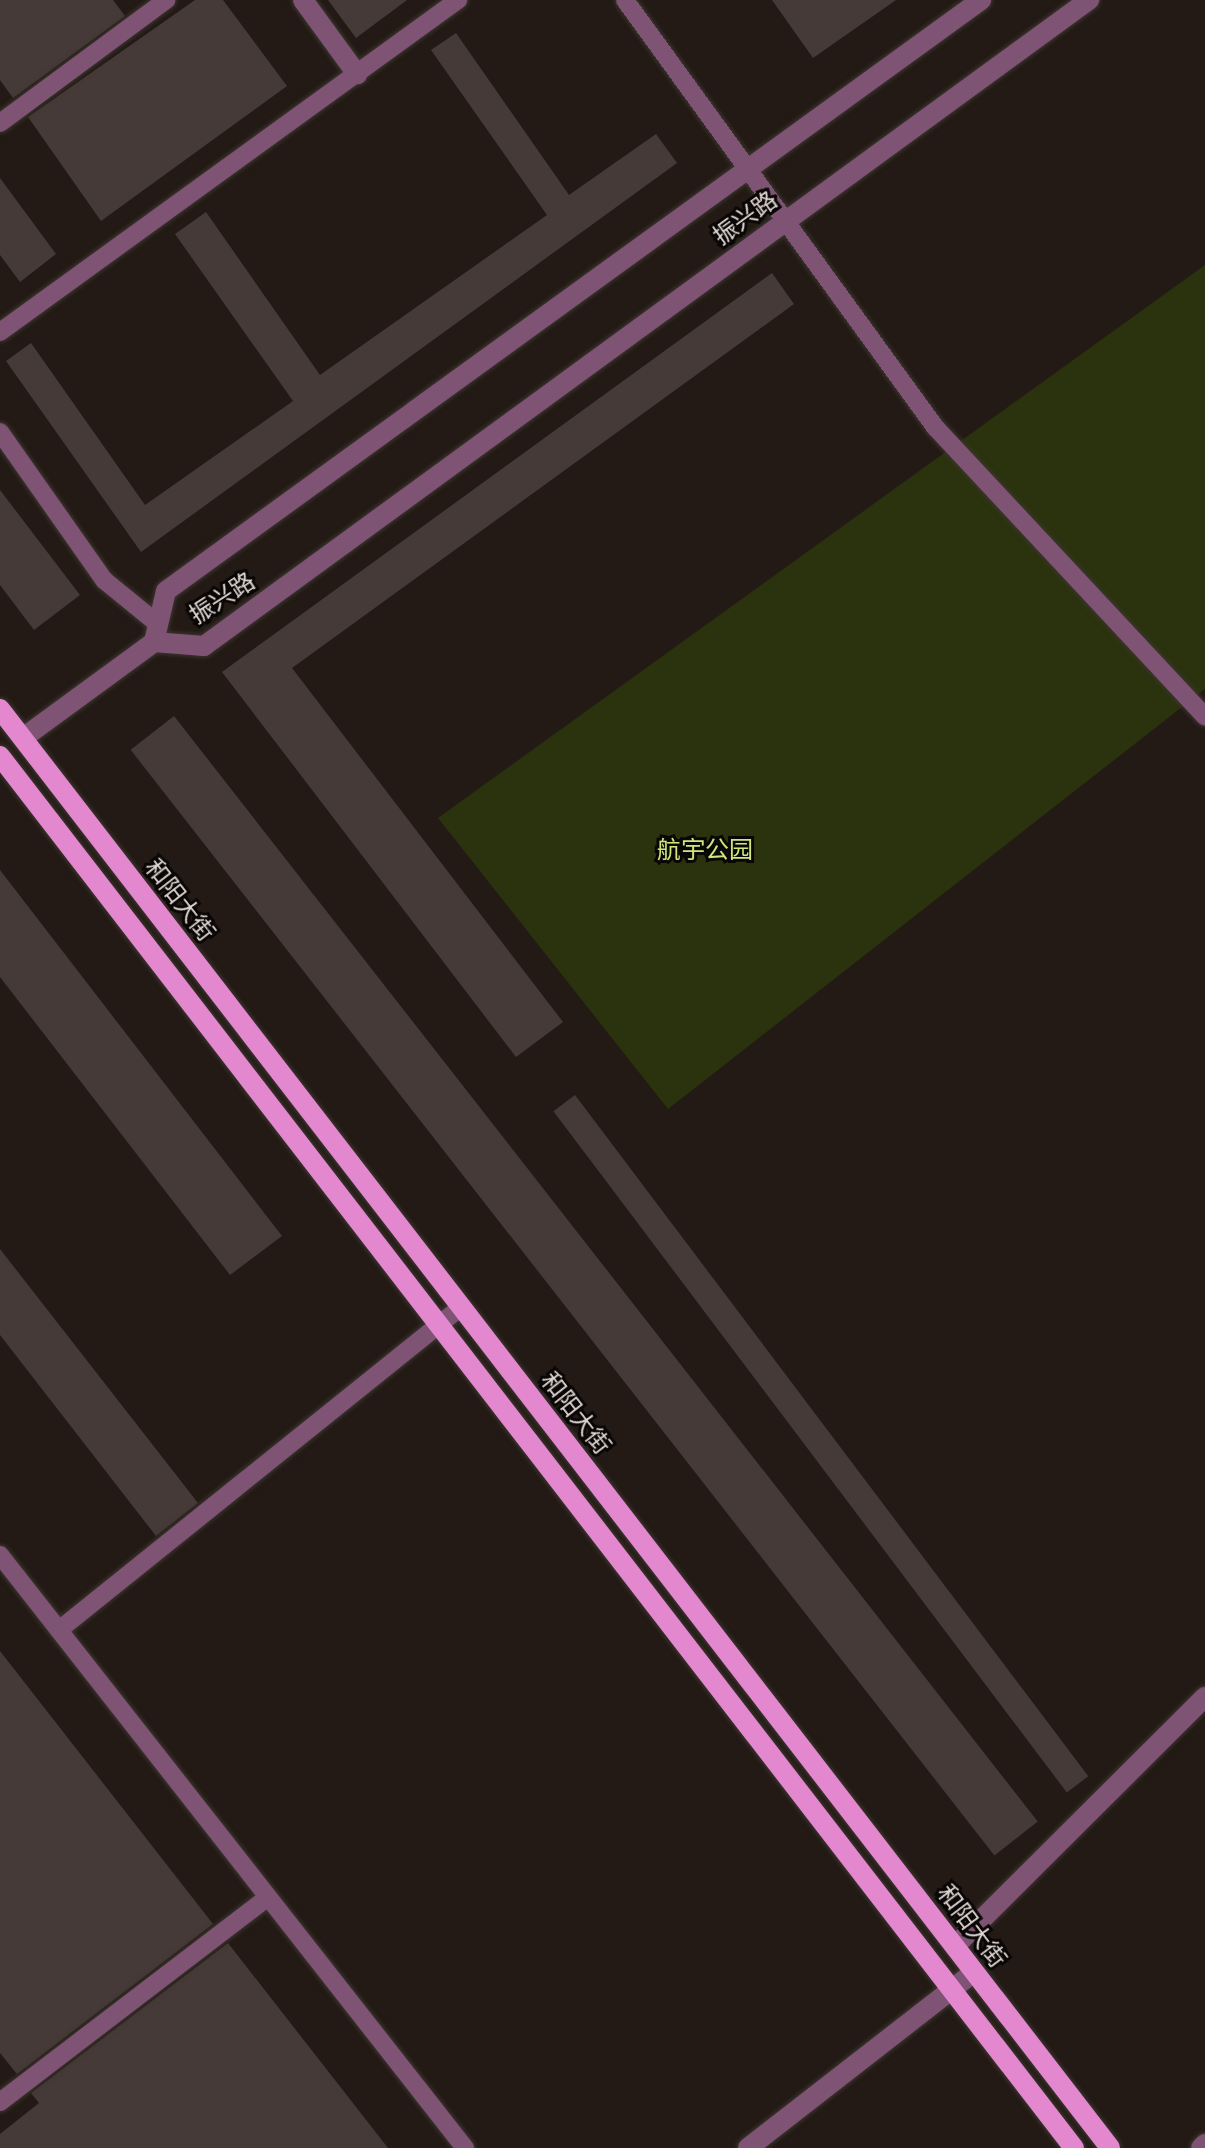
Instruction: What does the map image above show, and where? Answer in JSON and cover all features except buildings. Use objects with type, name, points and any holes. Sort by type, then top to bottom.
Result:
[{"type":"main road","name":"和阳大街","points":[[0,709],[1110,2148]]},
{"type":"main road","points":[[0,756],[1074,2148]]},
{"type":"street","points":[[303,0],[357,74]]},
{"type":"street","name":"振兴路","points":[[981,0],[166,591],[156,633],[204,646],[1089,0]]},
{"type":"street","points":[[23,738],[156,633]]},
{"type":"street","points":[[955,1946],[1205,1697]]},
{"type":"street","points":[[748,2148],[974,1972]]},
{"type":"lane","points":[[0,123],[166,0]]},
{"type":"lane","points":[[0,332],[458,0]]},
{"type":"lane","points":[[625,0],[935,427],[1205,717]]},
{"type":"lane","points":[[0,432],[104,580],[156,633]]},
{"type":"lane","points":[[59,1630],[461,1307]]},
{"type":"lane","points":[[0,1555],[465,2148]]},
{"type":"lane","points":[[0,2102],[268,1897]]},
{"type":"green space","name":"航宇公园","points":[[1205,265],[1205,689],[668,1109],[438,818]]}]
